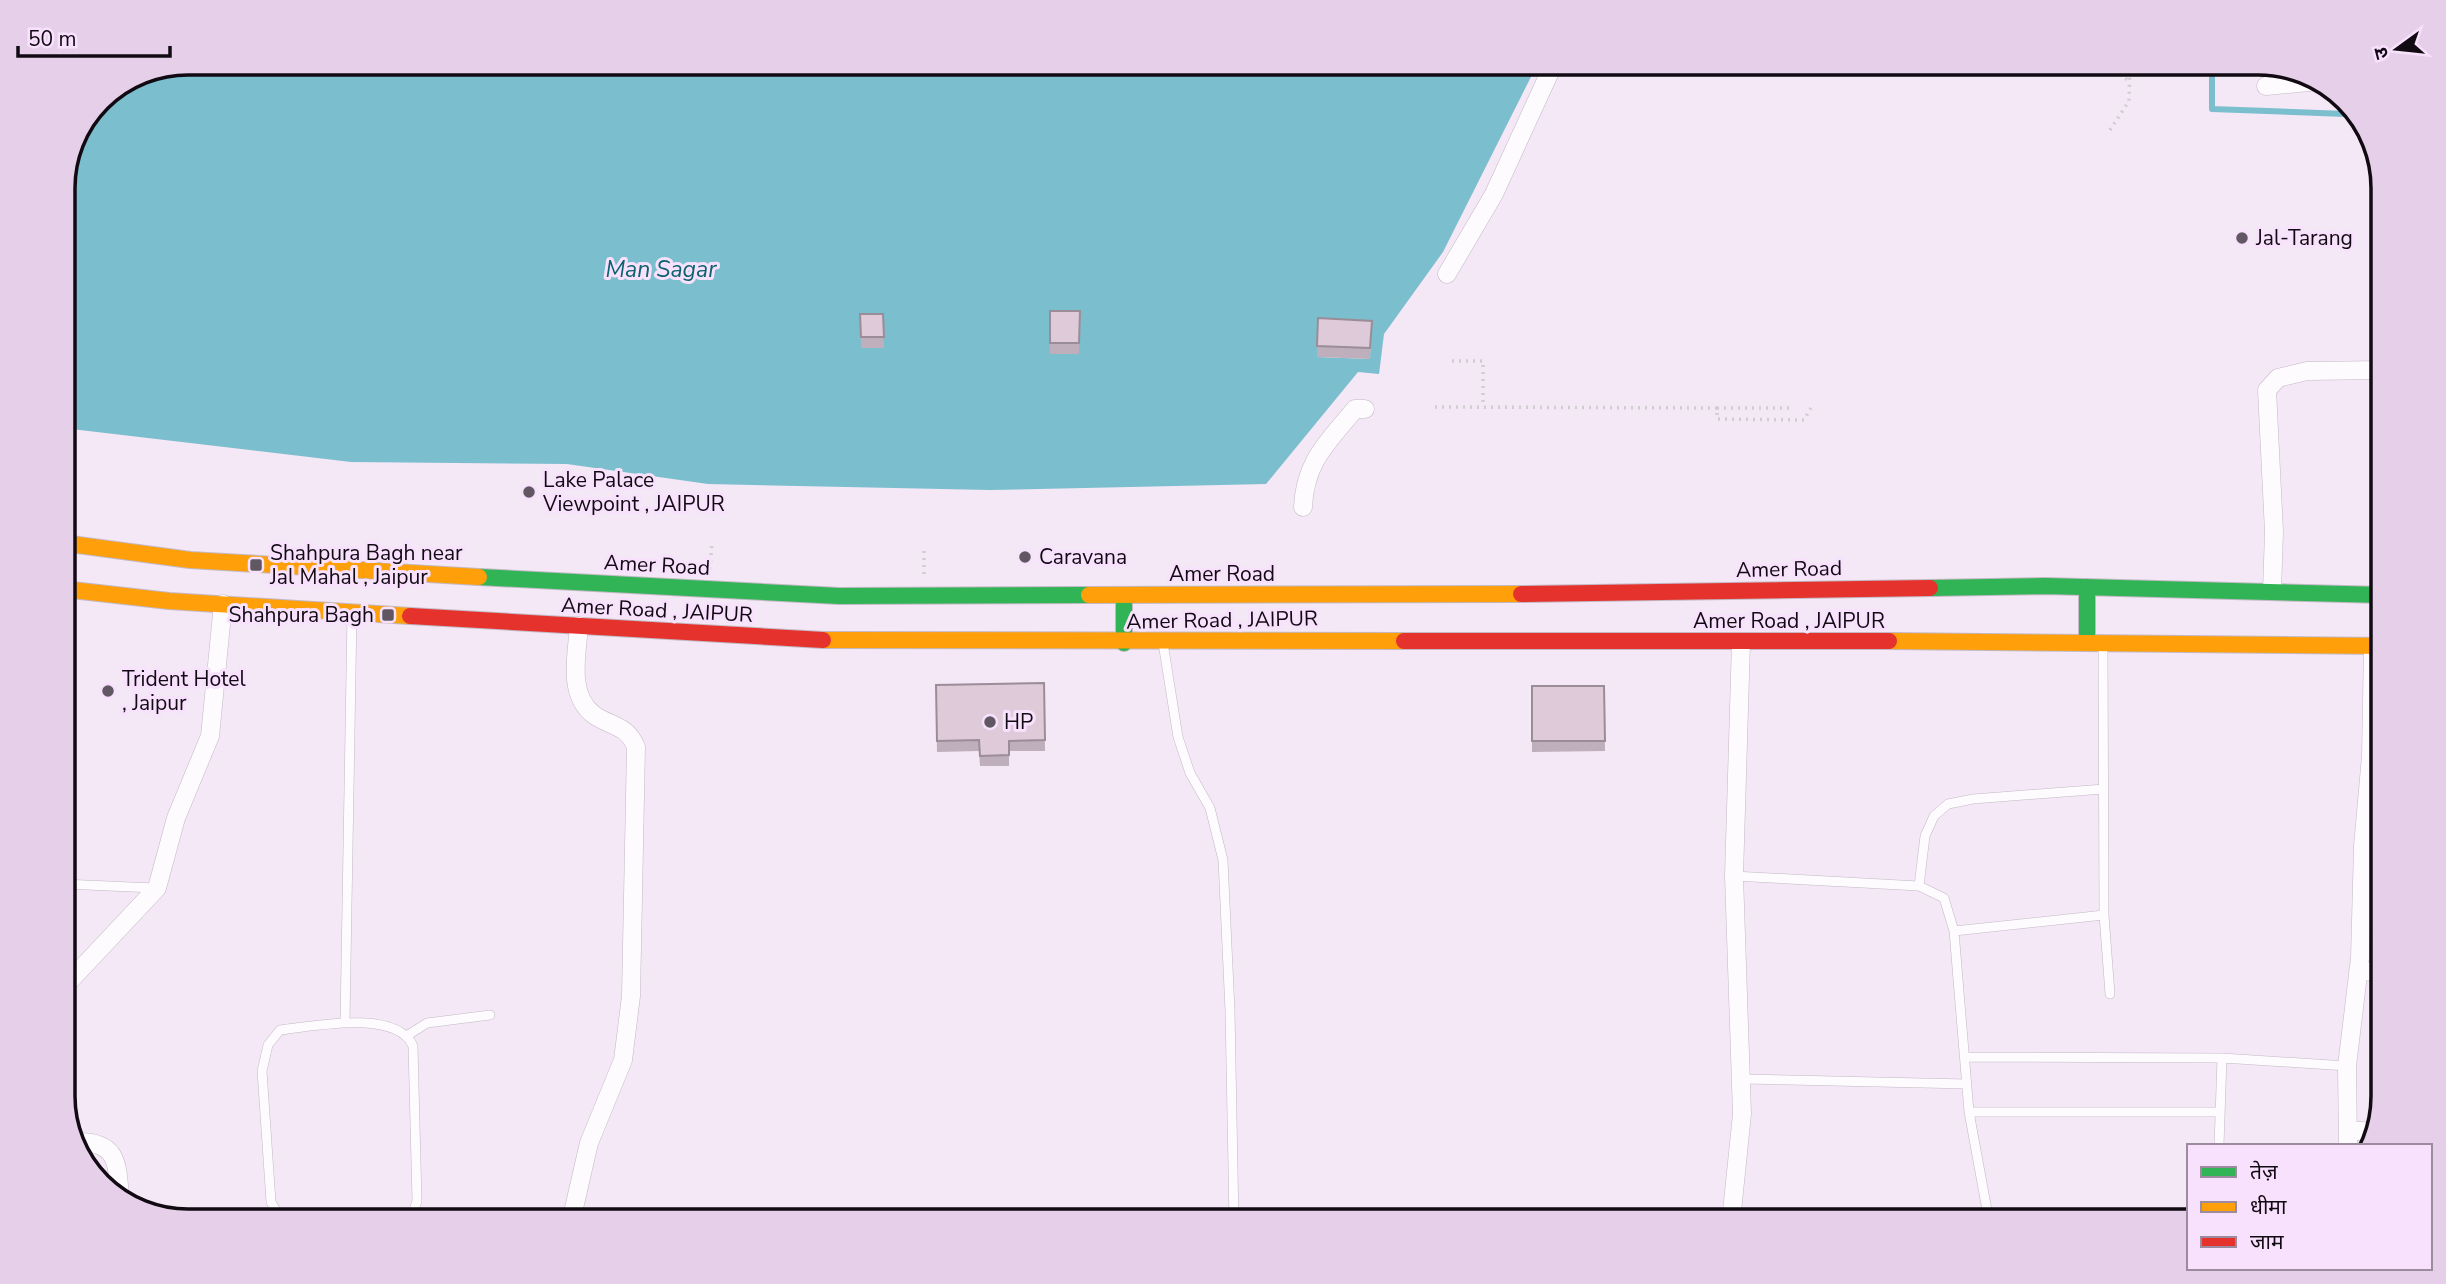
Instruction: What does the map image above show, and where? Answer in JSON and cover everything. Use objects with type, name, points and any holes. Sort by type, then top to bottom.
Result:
[{"type":"main road","name":"Amer Road","points":[[75,545],[242,564],[776,594],[1124,595],[2087,587],[2371,595]]},
{"type":"main road","points":[[2087,587],[2095,643]]},
{"type":"main road","name":"Amer Road , JAIPUR","points":[[75,590],[352,613],[807,640],[1163,643],[1352,639],[2371,646]]},
{"type":"main road","points":[[1124,595],[1124,643]]},
{"type":"street","points":[[1447,274],[1494,194],[1549,75]]},
{"type":"street","points":[[2266,86],[2299,83]]},
{"type":"street","points":[[2272,591],[2274,532],[2267,390],[2278,378],[2307,371],[2371,370]]},
{"type":"street","points":[[1303,507],[1305,480],[1313,460],[1355,409],[1365,409]]},
{"type":"street","points":[[75,975],[156,888],[176,818],[210,736],[223,604]]},
{"type":"street","points":[[574,1209],[589,1143],[623,1060],[632,996],[636,747],[631,734],[594,714],[581,700],[576,684],[579,626]]},
{"type":"street","points":[[1732,1209],[1742,1114],[1734,876],[1741,642]]},
{"type":"street","points":[[2348,1138],[2347,1066],[2358,971],[2364,835],[2371,756]]},
{"type":"street","points":[[2364,835],[2371,835]]},
{"type":"street","points":[[2358,971],[2371,972]]},
{"type":"street","points":[[86,1143],[101,1144],[111,1151],[117,1164],[119,1185]]},
{"type":"lane","points":[[345,1022],[352,613]]},
{"type":"lane","points":[[1163,643],[1178,737],[1191,773],[1210,808],[1223,860],[1230,1011],[1234,1209]]},
{"type":"lane","points":[[2095,643],[2104,789],[2104,915],[2110,994]]},
{"type":"lane","points":[[1919,886],[1924,836],[1934,816],[1948,804],[1973,799],[2104,789]]},
{"type":"lane","points":[[1734,876],[1919,886],[1944,898],[1954,931],[1969,1112],[1987,1209]]},
{"type":"lane","points":[[75,885],[156,888]]},
{"type":"lane","points":[[1954,931],[2104,915]]},
{"type":"lane","points":[[408,1035],[427,1023],[490,1014]]},
{"type":"lane","points":[[275,1209],[271,1202],[262,1071],[268,1045],[280,1030],[345,1022],[396,1028],[408,1035],[413,1046],[417,1201],[414,1209]]},
{"type":"lane","points":[[1966,1057],[2222,1058],[2347,1066]]},
{"type":"lane","points":[[2219,1144],[2222,1058]]},
{"type":"lane","points":[[1742,1079],[1967,1084]]},
{"type":"lane","points":[[1969,1112],[2220,1112]]},
{"type":"path","points":[[2120,75],[2129,81]]},
{"type":"path","points":[[2110,130],[2129,101],[2129,75]]},
{"type":"path","points":[[1452,361],[1483,361],[1483,407]]},
{"type":"path","points":[[1435,407],[1789,408]]},
{"type":"path","points":[[1717,408],[1717,419],[1791,420],[1804,420],[1811,408]]},
{"type":"water","name":"Man Sagar","points":[[189,75],[1532,75],[1443,252],[1384,334],[1379,374],[1358,372],[1266,484],[990,490],[708,484],[567,464],[351,462],[75,429],[75,181],[87,138],[114,103],[132,90],[166,77]],"holes":[[[1371,332],[1370,359],[1317,357]]]},
{"type":"building","points":[[1050,311],[1080,311],[1079,343],[1050,343]]},
{"type":"building","points":[[860,314],[883,314],[884,337],[861,337]]},
{"type":"building","points":[[1318,318],[1372,321],[1370,348],[1317,346]]},
{"type":"building","points":[[1044,683],[1045,740],[1009,741],[1009,755],[980,756],[979,740],[937,741],[936,685]]},
{"type":"building","points":[[1532,686],[1604,686],[1605,741],[1532,741]]},
{"type":"waterway","points":[[2212,75],[2212,109],[2343,114]]},
{"type":"traffic: fast","points":[[479,577],[839,596],[1089,595]]},
{"type":"traffic: fast","points":[[1930,588],[2045,586],[2371,595]]},
{"type":"traffic: fast","points":[[2087,587],[2087,643]]},
{"type":"traffic: fast","points":[[1124,595],[1124,643]]},
{"type":"traffic: slow","points":[[75,545],[190,560],[479,577]]},
{"type":"traffic: slow","points":[[75,590],[169,601],[410,616]]},
{"type":"traffic: slow","points":[[1089,595],[1521,594]]},
{"type":"traffic: slow","points":[[823,640],[1404,641]]},
{"type":"traffic: slow","points":[[1889,641],[2371,646]]},
{"type":"traffic: jam","points":[[1521,594],[1930,588]]},
{"type":"traffic: jam","points":[[410,616],[823,640]]},
{"type":"traffic: jam","points":[[1404,641],[1889,641]]},
{"type":"place","name":"Jal-Tarang","points":[[2242,238]]},
{"type":"place","name":"Lake Palace Viewpoint , JAIPUR","points":[[529,492]]},
{"type":"place","name":"Caravana","points":[[1025,557]]},
{"type":"place","name":"Shahpura Bagh near Jal Mahal , Jaipur","points":[[256,565]]},
{"type":"place","name":"Shahpura Bagh","points":[[388,615]]},
{"type":"place","name":"Trident Hotel , Jaipur","points":[[108,691]]},
{"type":"place","name":"HP","points":[[990,722]]}]
